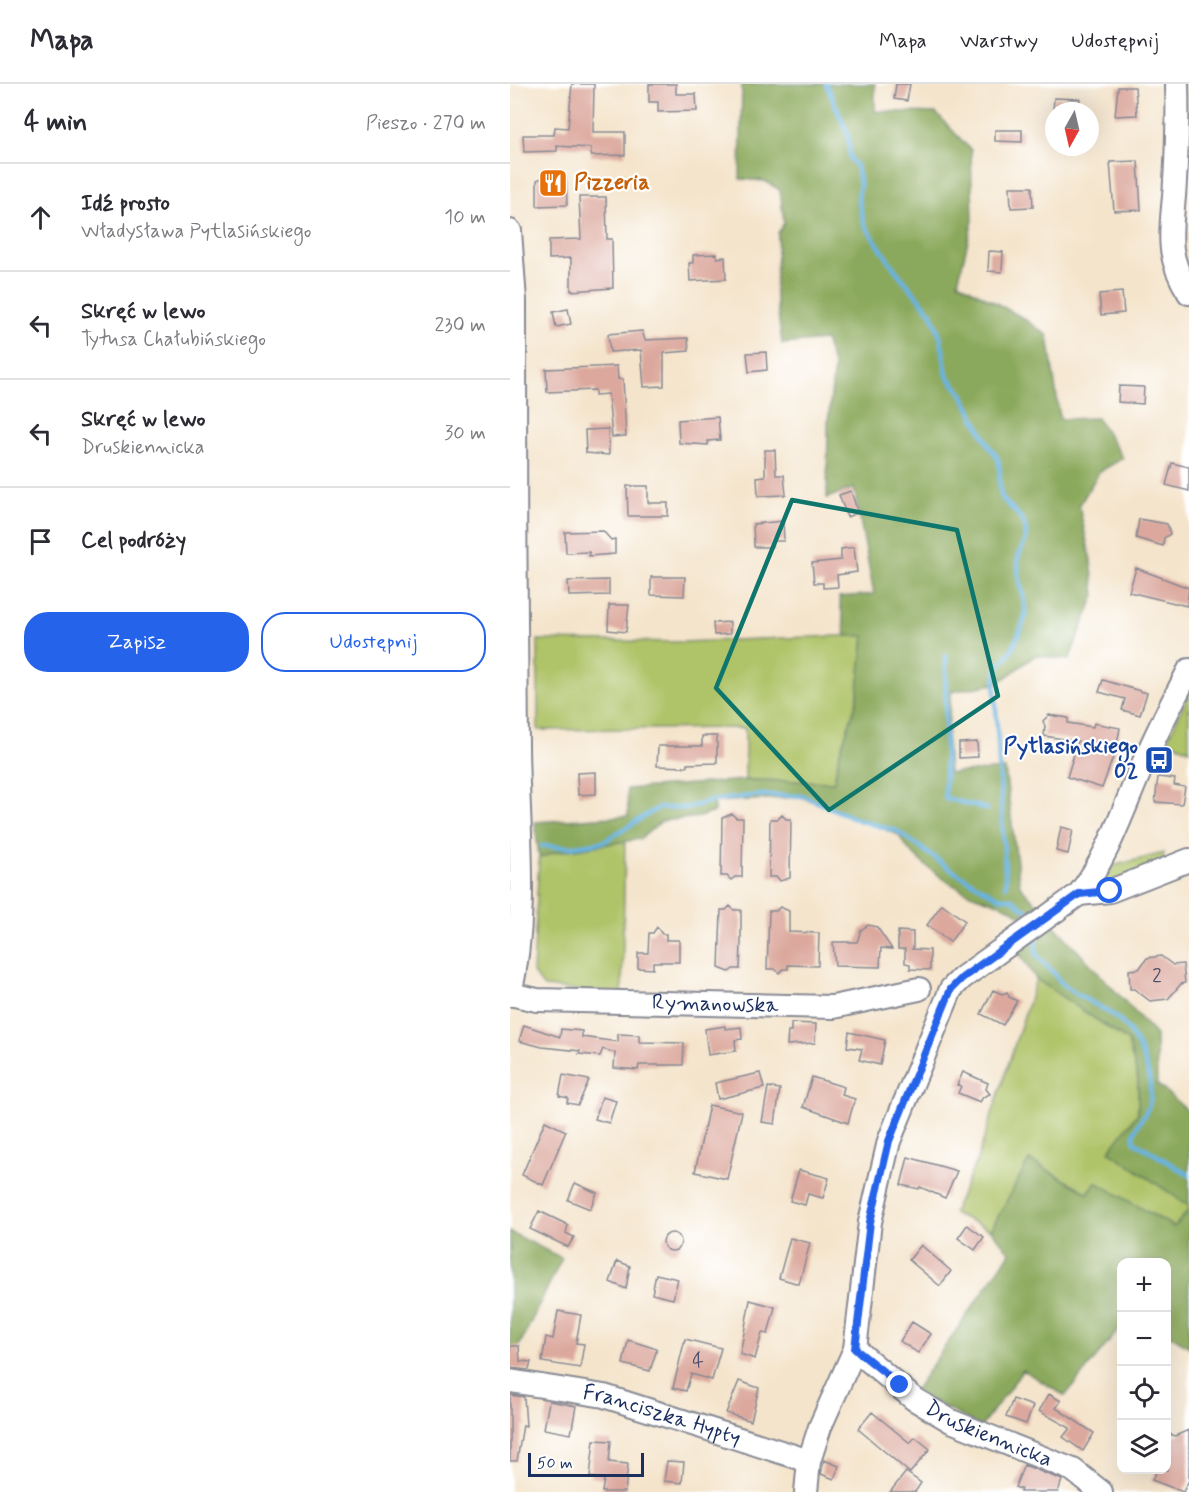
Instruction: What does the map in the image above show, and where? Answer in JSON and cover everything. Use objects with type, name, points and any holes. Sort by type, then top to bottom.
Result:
[{"type":"street","points":[[1177,84],[1175,186],[1169,230],[1173,258],[1189,292]]},
{"type":"street","points":[[510,231],[515,301],[517,747],[523,895],[520,939],[510,994]]},
{"type":"street","points":[[806,1492],[809,1461],[820,1427],[855,1349],[870,1222],[889,1141],[951,989],[978,966],[1079,894],[1102,859],[1147,754],[1189,670]]},
{"type":"street","points":[[1079,894],[1110,891],[1189,860]]},
{"type":"street","name":"Rymanowska","points":[[510,994],[537,1000],[833,1007],[919,989]]},
{"type":"street","name":"Druskiennicka","points":[[855,1349],[914,1399],[951,1421],[1073,1470],[1101,1492]]},
{"type":"street","name":"Franciszka Hypty","points":[[510,1381],[604,1396],[809,1461]]},
{"type":"highlighted area","points":[[792,500],[957,530],[998,696],[829,810],[716,688]]},
{"type":"green space","points":[[742,84],[875,84],[875,111],[936,113],[971,150],[973,220],[958,282],[1023,318],[1048,336],[1060,419],[1097,418],[1123,458],[1099,472],[1079,506],[1091,560],[1095,595],[1069,660],[1036,655],[998,683],[951,692],[947,740],[949,773],[1005,769],[1020,886],[1038,905],[1021,916],[1003,905],[962,890],[941,877],[911,852],[899,835],[801,797],[714,802],[714,812],[699,817],[662,821],[640,839],[555,852],[539,858],[535,822],[628,816],[627,789],[745,780],[834,782],[839,755],[857,701],[864,636],[846,636],[839,597],[874,594],[854,488],[827,498],[828,422],[834,367],[825,340],[782,344],[775,291],[778,233],[784,223],[780,190],[765,181],[740,179]]},
{"type":"green space","points":[[864,635],[857,701],[839,755],[834,782],[745,780],[745,728],[538,730],[538,640],[682,642]]},
{"type":"green space","points":[[1189,693],[1189,750],[1167,740]]},
{"type":"green space","points":[[625,840],[622,995],[544,987],[533,973],[539,858],[555,852]]},
{"type":"green space","points":[[1164,853],[1162,863],[1104,885],[1112,866]]},
{"type":"green space","points":[[1052,923],[1156,1035],[1157,1084],[1189,1112],[1189,1206],[1109,1151],[1138,1113],[1138,1079],[1128,1041],[1036,979],[1016,949]]},
{"type":"green space","points":[[1036,979],[1128,1041],[1138,1079],[1138,1113],[1110,1151],[1189,1206],[1189,1210],[1174,1228],[1096,1182],[1088,1193],[1029,1160],[991,1230],[953,1213],[977,1160]]},
{"type":"green space","points":[[1029,1160],[1088,1193],[1096,1182],[1174,1227],[1189,1210],[1189,1347],[1171,1336],[1171,1258],[1117,1258],[1117,1332],[1065,1396],[1023,1370],[981,1427],[914,1391],[1010,1253],[991,1230]]},
{"type":"green space","points":[[510,1232],[562,1258],[510,1365]]},
{"type":"building","points":[[572,84],[594,84],[593,132],[625,132],[625,155],[591,156],[591,148],[557,146],[557,151],[524,152],[523,135],[554,135],[555,127],[568,128]]},
{"type":"building","points":[[649,84],[676,84],[676,94],[696,94],[697,111],[658,112],[658,102],[649,102]]},
{"type":"building","points":[[896,84],[910,84],[907,101],[894,99]]},
{"type":"building","points":[[1118,87],[1135,87],[1137,115],[1115,116]]},
{"type":"building","points":[[1054,98],[1080,99],[1080,102],[1054,102]]},
{"type":"building","points":[[995,130],[1022,130],[1022,142],[995,141]]},
{"type":"building","points":[[1138,161],[1141,210],[1114,211],[1110,162]]},
{"type":"building","points":[[566,178],[567,205],[537,206],[537,180]]},
{"type":"building","points":[[1010,187],[1032,187],[1033,207],[1011,208]]},
{"type":"building","points":[[579,197],[606,197],[607,239],[612,239],[613,288],[571,291],[571,258],[549,259],[549,240],[581,239]]},
{"type":"building","points":[[989,251],[1003,252],[1002,272],[988,271]]},
{"type":"building","points":[[717,254],[717,258],[725,257],[726,279],[690,281],[689,263],[693,263],[693,255]]},
{"type":"building","points":[[1122,292],[1124,313],[1101,315],[1099,294]]},
{"type":"building","points":[[568,309],[571,324],[556,327],[553,312]]},
{"type":"building","points":[[642,331],[645,340],[688,338],[689,351],[664,353],[664,386],[644,387],[641,350],[610,352],[608,334]]},
{"type":"building","points":[[766,352],[767,370],[749,372],[747,353]]},
{"type":"building","points":[[617,366],[618,379],[623,379],[626,436],[612,437],[608,394],[595,395],[595,390],[547,392],[546,369]]},
{"type":"building","points":[[1119,386],[1144,387],[1143,404],[1118,402]]},
{"type":"building","points":[[718,417],[720,440],[708,441],[708,445],[679,443],[678,420]]},
{"type":"building","points":[[608,429],[609,455],[586,453],[585,430]]},
{"type":"building","points":[[765,450],[775,450],[776,475],[784,475],[786,495],[758,496],[757,477],[765,476]]},
{"type":"building","points":[[1172,463],[1189,467],[1189,491],[1166,485]]},
{"type":"building","points":[[627,486],[648,486],[648,503],[668,503],[668,516],[628,516]]},
{"type":"building","points":[[851,491],[858,513],[847,517],[839,495]]},
{"type":"building","points":[[1139,519],[1167,524],[1170,534],[1164,538],[1163,546],[1136,538]]},
{"type":"building","points":[[783,521],[784,541],[772,541],[772,547],[754,547],[753,524]]},
{"type":"building","points":[[603,531],[611,540],[615,539],[615,554],[589,556],[589,552],[566,553],[565,532]]},
{"type":"building","points":[[854,547],[857,572],[837,575],[838,587],[823,588],[823,583],[814,583],[812,563],[841,560],[841,549]]},
{"type":"building","points":[[1136,568],[1189,588],[1187,606],[1129,592]]},
{"type":"building","points":[[651,577],[685,577],[684,596],[651,595]]},
{"type":"building","points":[[609,580],[609,595],[569,596],[568,581]]},
{"type":"building","points":[[609,605],[629,605],[626,632],[608,630]]},
{"type":"building","points":[[730,622],[730,634],[714,635],[713,623]]},
{"type":"building","points":[[1103,680],[1147,693],[1140,715],[1122,710],[1125,699],[1099,692]]},
{"type":"building","points":[[1049,715],[1068,718],[1068,723],[1093,727],[1094,723],[1120,728],[1116,749],[1102,788],[1067,777],[1078,741],[1044,736],[1043,721]]},
{"type":"building","points":[[702,736],[717,736],[717,763],[687,764],[687,767],[657,766],[658,746],[702,746]]},
{"type":"building","points":[[977,742],[978,757],[959,758],[959,743]]},
{"type":"building","points":[[596,772],[596,794],[578,795],[577,773]]},
{"type":"building","points":[[1158,777],[1175,779],[1174,785],[1185,787],[1182,804],[1155,802]]},
{"type":"building","points":[[732,814],[736,818],[743,818],[742,877],[735,877],[731,880],[727,876],[721,876],[722,818]]},
{"type":"building","points":[[782,815],[786,819],[791,819],[790,878],[780,881],[777,877],[769,877],[770,819],[778,819]]},
{"type":"building","points":[[1061,827],[1073,830],[1068,854],[1056,851]]},
{"type":"building","points":[[942,904],[965,921],[950,942],[927,925]]},
{"type":"building","points":[[730,906],[734,910],[741,910],[741,943],[740,969],[733,969],[729,972],[719,968],[721,910],[726,910]]},
{"type":"building","points":[[780,907],[789,911],[789,932],[819,933],[818,966],[788,965],[788,969],[783,969],[779,973],[775,969],[767,969],[769,911],[776,911]]},
{"type":"building","points":[[868,925],[877,927],[892,949],[881,948],[880,967],[835,966],[833,942],[857,942],[861,930]]},
{"type":"building","points":[[657,927],[662,934],[666,934],[666,940],[679,940],[679,962],[653,962],[653,969],[638,968],[638,953],[648,953],[649,933],[653,933]]},
{"type":"building","points":[[898,931],[913,932],[913,949],[911,949],[930,950],[930,970],[910,969],[910,964],[905,963],[905,949],[898,949]]},
{"type":"building","points":[[1161,956],[1173,965],[1183,964],[1185,983],[1181,984],[1168,999],[1150,1001],[1134,989],[1130,989],[1129,970],[1139,969],[1147,958]]},
{"type":"building","points":[[993,990],[1002,994],[1007,992],[1009,997],[1017,1001],[1003,1025],[981,1014]]},
{"type":"building","points":[[791,1023],[816,1024],[815,1043],[787,1045]]},
{"type":"building","points":[[524,1025],[560,1037],[561,1029],[582,1031],[582,1037],[618,1042],[618,1034],[639,1035],[639,1042],[684,1043],[683,1065],[639,1065],[638,1070],[614,1068],[615,1053],[603,1049],[600,1056],[579,1054],[580,1051],[542,1047],[519,1041]]},
{"type":"building","points":[[725,1026],[725,1029],[741,1027],[742,1039],[735,1040],[736,1051],[708,1055],[705,1029]]},
{"type":"building","points":[[849,1032],[885,1040],[880,1065],[859,1060],[862,1049],[847,1047]]},
{"type":"building","points":[[963,1072],[988,1083],[986,1089],[990,1094],[983,1097],[980,1102],[958,1093],[961,1086],[957,1085]]},
{"type":"building","points":[[760,1073],[764,1088],[718,1099],[715,1083]]},
{"type":"building","points":[[563,1075],[589,1080],[578,1105],[567,1103],[568,1098],[559,1096]]},
{"type":"building","points":[[812,1077],[844,1087],[842,1095],[855,1099],[848,1123],[803,1107]]},
{"type":"building","points":[[768,1087],[780,1089],[775,1124],[762,1122]]},
{"type":"building","points":[[602,1097],[616,1101],[609,1123],[595,1119]]},
{"type":"building","points":[[709,1105],[742,1112],[727,1179],[695,1172]]},
{"type":"building","points":[[545,1121],[566,1131],[543,1185],[522,1175]]},
{"type":"building","points":[[908,1157],[957,1171],[945,1198],[920,1187],[919,1189],[901,1185]]},
{"type":"building","points":[[799,1170],[829,1178],[823,1198],[808,1194],[805,1205],[790,1201]]},
{"type":"building","points":[[575,1183],[597,1193],[590,1209],[568,1200]]},
{"type":"building","points":[[539,1211],[568,1225],[566,1233],[574,1237],[568,1247],[530,1229]]},
{"type":"building","points":[[967,1225],[984,1237],[975,1250],[958,1238]]},
{"type":"building","points":[[672,1233],[678,1236],[681,1242],[678,1248],[672,1251],[666,1248],[663,1242],[666,1236]]},
{"type":"building","points":[[790,1238],[810,1243],[799,1284],[779,1278]]},
{"type":"building","points":[[921,1245],[951,1271],[940,1286],[909,1260]]},
{"type":"building","points":[[617,1261],[630,1266],[626,1289],[610,1282]]},
{"type":"building","points":[[656,1274],[678,1279],[673,1299],[652,1294]]},
{"type":"building","points":[[750,1300],[775,1307],[768,1334],[762,1333],[755,1359],[740,1354]]},
{"type":"building","points":[[558,1311],[581,1315],[576,1343],[584,1344],[580,1368],[542,1362],[546,1337],[553,1339]]},
{"type":"building","points":[[912,1322],[931,1334],[918,1353],[900,1341]]},
{"type":"building","points":[[685,1339],[721,1348],[712,1380],[691,1374],[686,1391],[673,1388]]},
{"type":"building","points":[[628,1340],[657,1349],[650,1371],[623,1364]]},
{"type":"building","points":[[510,1346],[519,1346],[520,1361],[531,1362],[529,1370],[510,1368]]},
{"type":"building","points":[[739,1381],[759,1388],[751,1421],[726,1413]]},
{"type":"building","points":[[1049,1394],[1061,1401],[1056,1408],[1094,1433],[1083,1451],[1063,1437],[1070,1428],[1039,1411]]},
{"type":"building","points":[[510,1395],[524,1397],[526,1426],[523,1425],[517,1461],[510,1461]]},
{"type":"building","points":[[1013,1399],[1033,1406],[1026,1424],[1006,1417]]},
{"type":"building","points":[[549,1401],[576,1406],[571,1434],[544,1429]]},
{"type":"building","points":[[872,1412],[910,1443],[915,1437],[930,1449],[910,1473],[858,1429]]},
{"type":"building","points":[[1189,1430],[1189,1480],[1183,1492],[1152,1480],[1155,1474],[1171,1474],[1171,1434],[1175,1436]]},
{"type":"building","points":[[594,1440],[611,1441],[609,1462],[628,1464],[625,1492],[602,1492],[604,1479],[590,1477]]},
{"type":"building","points":[[824,1460],[839,1466],[834,1479],[821,1474]]},
{"type":"building","points":[[667,1461],[684,1462],[682,1483],[664,1481]]},
{"type":"building","points":[[1024,1465],[1062,1480],[1058,1492],[1020,1492],[1021,1489],[1015,1487]]},
{"type":"building","points":[[906,1472],[921,1483],[915,1492],[890,1492]]},
{"type":"waterway","points":[[826,84],[848,134],[850,158],[856,166],[860,184],[858,198],[864,224],[896,271],[932,314],[941,339],[947,376],[961,392],[998,459],[1001,495],[1019,516],[1025,528],[1026,539],[1019,555],[1018,566],[1025,617],[1011,651],[997,669],[995,680],[1006,886]]},
{"type":"waterway","points":[[946,656],[945,798],[987,809]]},
{"type":"waterway","points":[[542,846],[569,847],[603,842],[658,808],[687,808],[711,801],[759,795],[804,796],[858,820],[897,831],[953,871],[998,897],[1012,899],[1026,910]]},
{"type":"waterway","points":[[1036,936],[1038,956],[1062,983],[1123,1023],[1138,1047],[1149,1076],[1150,1096],[1147,1110],[1134,1133],[1135,1142],[1189,1175]]},
{"type":"place","name":"Pizzeria","points":[[553,183]]},
{"type":"place","name":"Pytlasińskiego 02","points":[[1159,760]]},
{"type":"route","points":[[900,1385],[855,1349],[870,1222],[889,1141],[951,989],[994,954],[1079,894],[1110,891]]}]
